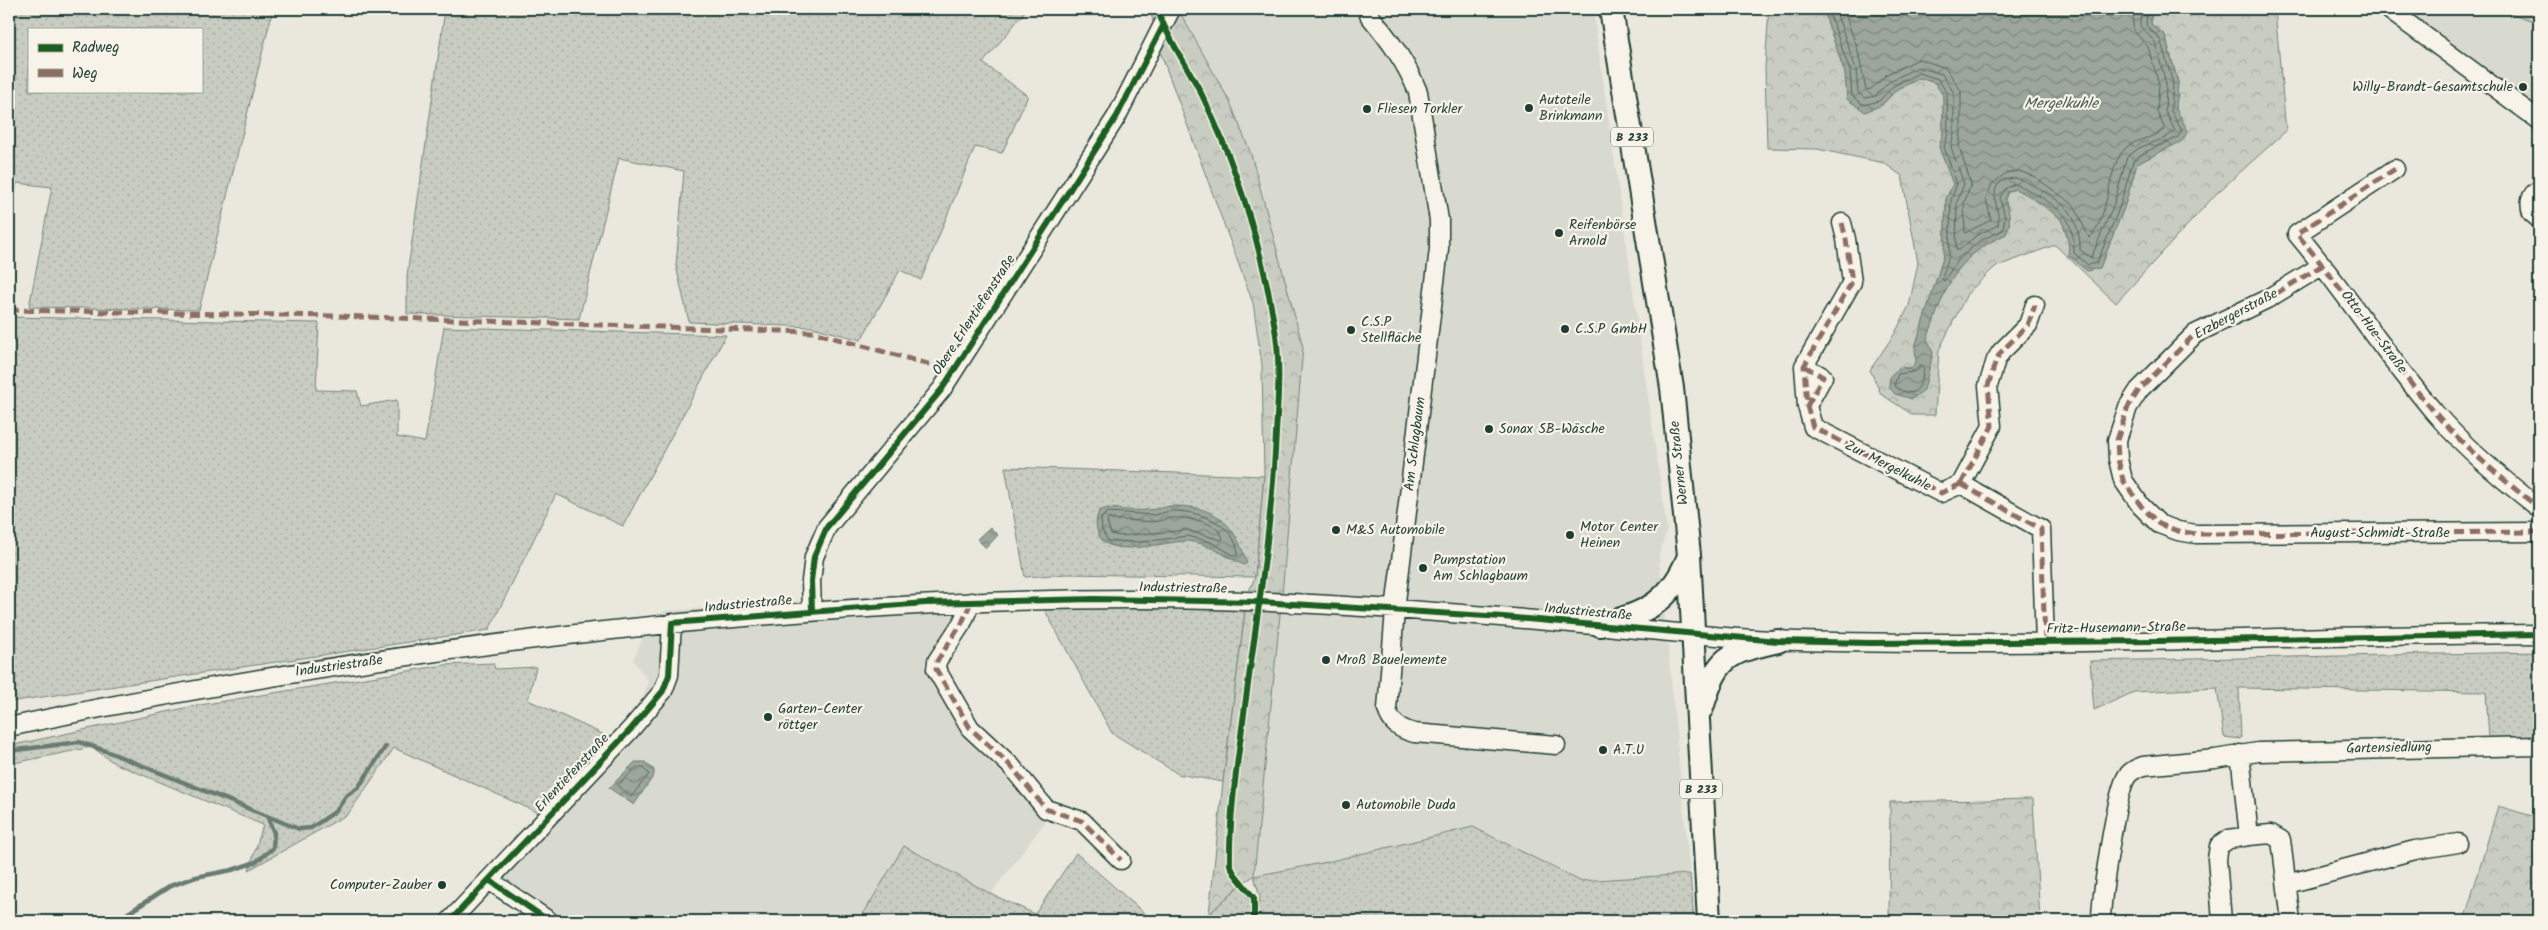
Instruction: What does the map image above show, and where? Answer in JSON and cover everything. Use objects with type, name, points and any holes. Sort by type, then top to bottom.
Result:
[{"type":"main road","name":"Werner Straße","points":[[1611,9],[1672,388],[1689,555],[1709,921]]},
{"type":"main road","points":[[1600,625],[1632,617],[1654,606],[1680,577],[1689,555]]},
{"type":"main road","points":[[1698,721],[1709,685],[1726,658],[1738,651],[1778,640]]},
{"type":"street","name":"Obere Erlentiefenstraße","points":[[812,611],[811,580],[814,557],[827,527],[942,388],[1117,116],[1171,9]]},
{"type":"street","points":[[2388,9],[2539,120]]},
{"type":"street","name":"Am Schlagbaum","points":[[1369,15],[1392,43],[1411,75],[1418,92],[1439,220],[1434,292],[1395,610],[1387,709],[1390,719],[1400,729],[1414,733],[1556,745]]},
{"type":"street","name":"Otto-Hue-Straße","points":[[2395,169],[2297,234],[2323,265],[2436,414],[2486,465],[2539,508]]},
{"type":"street","points":[[2539,190],[2532,196],[2530,202],[2532,213],[2539,219]]},
{"type":"street","name":"Zur Mergelkuhle","points":[[1842,223],[1852,282],[1804,366],[1807,406],[1813,427],[1942,493],[1961,484]]},
{"type":"street","name":"Erzbergerstraße","points":[[2221,534],[2178,531],[2160,524],[2141,506],[2123,480],[2117,440],[2121,424],[2139,390],[2195,334],[2267,299],[2323,265]]},
{"type":"street","points":[[2035,305],[2028,325],[2000,352],[1996,360],[1988,386],[1992,426],[1961,484],[2041,529],[2046,642]]},
{"type":"street","name":"August-Schmidt-Straße","points":[[2221,534],[2539,532]]},
{"type":"street","name":"Industriestraße","points":[[9,727],[176,692],[305,670],[488,645],[672,623],[812,611],[971,602],[1094,599],[1218,600],[1395,610],[1694,634]]},
{"type":"street","points":[[971,602],[962,623],[937,661],[936,669],[970,728],[1011,766],[1046,809],[1082,821],[1121,860]]},
{"type":"street","name":"Erlentiefenstraße","points":[[450,921],[631,729],[663,691],[669,675],[672,623]]},
{"type":"street","name":"Fritz-Husemann-Straße","points":[[1694,634],[1778,640],[1901,644],[2539,634]]},
{"type":"street","name":"Gartensiedlung","points":[[2101,921],[2103,888],[2123,786],[2127,776],[2142,766],[2215,759],[2240,754],[2539,746]]},
{"type":"street","points":[[2240,754],[2249,836]]},
{"type":"street","points":[[2222,921],[2217,859],[2219,846],[2229,839],[2272,834],[2281,840],[2291,921]]},
{"type":"street","points":[[2287,884],[2415,850],[2458,843]]},
{"type":"street","points":[[489,880],[549,921]]},
{"type":"shaded area","points":[[1178,9],[1593,9],[1667,530],[1659,555],[1690,874],[1580,881],[1473,827],[1327,862],[1254,876],[1282,595],[1303,347],[1251,154],[1229,102]]},
{"type":"shaded area","name":"Willy-Brandt-Gesamtschule","points":[[2389,9],[2539,9],[2539,114],[2474,59],[2400,12]]},
{"type":"shaded area","points":[[922,593],[955,618],[924,664],[965,733],[1045,822],[991,894],[904,846],[859,921],[556,921],[488,873],[539,813],[611,738],[639,712],[648,681],[633,660],[646,630],[664,611]]},
{"type":"green space","points":[[9,9],[273,9],[199,310],[29,307],[52,187],[17,183],[9,224]]},
{"type":"green space","points":[[445,9],[1027,9],[983,63],[1028,96],[1002,153],[975,147],[921,280],[900,270],[861,340],[812,327],[689,322],[676,266],[684,171],[619,158],[579,319],[407,314],[407,276]]},
{"type":"green space","points":[[1150,9],[1178,9],[1230,102],[1251,154],[1303,347],[1282,595],[1254,876],[1240,885],[1209,914],[1223,782],[1247,596],[1255,577],[1264,476],[1262,365],[1253,303],[1161,54]]},
{"type":"green space","points":[[1769,9],[1823,9],[1845,73],[1847,99],[1882,105],[1896,90],[1920,78],[1935,83],[1943,95],[1943,133],[1939,147],[1953,184],[1946,199],[1944,255],[1915,347],[1917,362],[1911,368],[1899,367],[1889,387],[1933,353],[1927,339],[1946,290],[1962,265],[1988,244],[2006,234],[2009,212],[2005,199],[2008,192],[2015,189],[2025,193],[2061,219],[2070,244],[2105,259],[2107,247],[2124,208],[2137,164],[2181,141],[2188,131],[2176,109],[2178,82],[2165,35],[2151,24],[2152,9],[2275,9],[2286,131],[2217,193],[2116,303],[2055,245],[1995,267],[1967,294],[1939,350],[1935,415],[1913,415],[1881,394],[1870,370],[1895,333],[1909,306],[1918,263],[1902,176],[1884,163],[1817,149],[1767,148],[1765,67]]},
{"type":"green space","points":[[2498,9],[2538,10],[2539,23]]},
{"type":"green space","points":[[9,317],[319,323],[316,390],[357,391],[361,406],[397,400],[397,437],[425,442],[444,327],[726,335],[623,526],[556,494],[489,630],[9,702],[9,549],[12,530],[9,530]]},
{"type":"green space","points":[[1005,467],[1264,476],[1255,577],[1067,574],[1025,577]]},
{"type":"green space","points":[[1036,594],[1247,596],[1223,782],[1178,774],[1112,733]]},
{"type":"green space","points":[[2539,652],[2539,736],[2489,738],[2486,692],[2239,688],[2241,739],[2224,737],[2217,688],[2134,692],[2094,710],[2090,661]]},
{"type":"green space","points":[[493,663],[495,669],[536,667],[528,700],[611,738],[539,813],[394,748],[348,814],[249,870],[263,825],[114,763],[92,747],[9,764],[9,746],[194,706],[445,665]]},
{"type":"green space","points":[[2033,799],[2040,921],[1889,921],[1890,802]]},
{"type":"green space","points":[[2498,806],[2539,818],[2539,921],[2464,921]]},
{"type":"green space","points":[[1473,827],[1580,881],[1690,874],[1694,921],[1256,921],[1260,897],[1254,876],[1327,862]]},
{"type":"green space","points":[[904,846],[991,894],[1035,914],[1076,853],[1153,921],[859,921]]},
{"type":"green space","points":[[1240,885],[1250,901],[1250,921],[1166,921],[1209,914]]},
{"type":"water","name":"Mergelkuhle","points":[[1823,9],[2152,9],[2151,24],[2165,35],[2178,83],[2176,109],[2188,131],[2182,141],[2137,164],[2124,208],[2100,268],[2087,271],[2068,255],[2065,229],[2058,216],[2033,198],[2015,189],[2008,192],[2005,199],[2009,212],[2006,234],[1974,253],[1963,264],[1946,290],[1927,339],[1933,353],[1924,390],[1912,399],[1895,394],[1889,387],[1889,381],[1892,374],[1902,369],[1911,368],[1916,362],[1915,347],[1944,255],[1946,199],[1953,184],[1939,147],[1943,133],[1943,95],[1935,83],[1920,78],[1896,90],[1882,105],[1865,112],[1847,99],[1845,73]]},
{"type":"water","points":[[1185,506],[1199,509],[1220,518],[1236,536],[1247,563],[1244,565],[1202,544],[1187,541],[1137,548],[1112,546],[1103,541],[1096,527],[1099,511],[1103,509],[1143,510]]},
{"type":"water","points":[[990,527],[998,535],[986,548],[977,539]]},
{"type":"water","points":[[635,762],[645,762],[654,770],[654,775],[634,805],[609,788]]},
{"type":"waterway","points":[[9,751],[79,742],[106,751],[299,829],[311,828],[336,811],[346,796],[358,788],[386,746]]},
{"type":"waterway","points":[[116,921],[170,886],[196,877],[232,870],[256,862],[273,848],[274,833],[267,816]]},
{"type":"marked path","points":[[2395,169],[2297,234],[2400,370],[2436,414],[2485,463],[2539,508]]},
{"type":"marked path","points":[[1842,223],[1852,282],[1804,366],[1807,406],[1813,427],[1941,493],[1961,484]]},
{"type":"marked path","points":[[2323,265],[2267,299],[2195,334],[2139,390],[2128,407],[2117,440],[2118,459],[2123,480],[2141,506],[2159,524],[2178,531],[2196,534],[2539,532]]},
{"type":"marked path","points":[[1961,484],[1992,426],[1988,386],[1996,360],[2001,352],[2028,325],[2035,305]]},
{"type":"marked path","points":[[9,310],[337,316],[813,332],[953,371]]},
{"type":"marked path","points":[[1804,366],[1823,377],[1807,406]]},
{"type":"marked path","points":[[1961,484],[2041,529],[2045,642]]},
{"type":"marked path","points":[[971,602],[962,623],[937,661],[936,669],[970,728],[1011,766],[1046,809],[1082,821],[1121,860]]},
{"type":"cycle path","points":[[1157,9],[1215,122],[1237,178],[1255,235],[1269,293],[1276,336],[1278,392],[1271,502],[1264,570],[1234,786],[1230,845],[1230,865],[1254,898],[1254,921]]},
{"type":"cycle path","points":[[812,611],[811,581],[814,557],[827,527],[942,389],[1117,116],[1163,26]]},
{"type":"cycle path","points":[[450,921],[631,729],[663,691],[669,675],[672,623],[925,603],[1094,599],[1260,602],[1503,617],[1778,641],[1870,643],[2158,641],[2539,634]]},
{"type":"cycle path","points":[[489,880],[549,921]]},
{"type":"place","name":"Willy-Brandt-Gesamtschule","points":[[2523,87]]},
{"type":"place","name":"Autoteile Brinkmann","points":[[1529,108]]},
{"type":"place","name":"Fliesen Torkler","points":[[1367,109]]},
{"type":"place","name":"Reifenbörse Arnold","points":[[1559,233]]},
{"type":"place","name":"C.S.P GmbH","points":[[1565,329]]},
{"type":"place","name":"C.S.P Stellfläche","points":[[1351,330]]},
{"type":"place","name":"Sonax SB-Wäsche","points":[[1489,429]]},
{"type":"place","name":"M&S Automobile","points":[[1336,530]]},
{"type":"place","name":"Motor Center Heinen","points":[[1570,535]]},
{"type":"place","name":"Pumpstation Am Schlagbaum","points":[[1423,568]]},
{"type":"place","name":"Mroß Bauelemente","points":[[1326,660]]},
{"type":"place","name":"Garten-Center röttger","points":[[768,717]]},
{"type":"place","name":"A.T.U","points":[[1603,750]]},
{"type":"place","name":"Automobile Duda","points":[[1346,805]]},
{"type":"place","name":"Computer-Zauber","points":[[442,885]]}]
